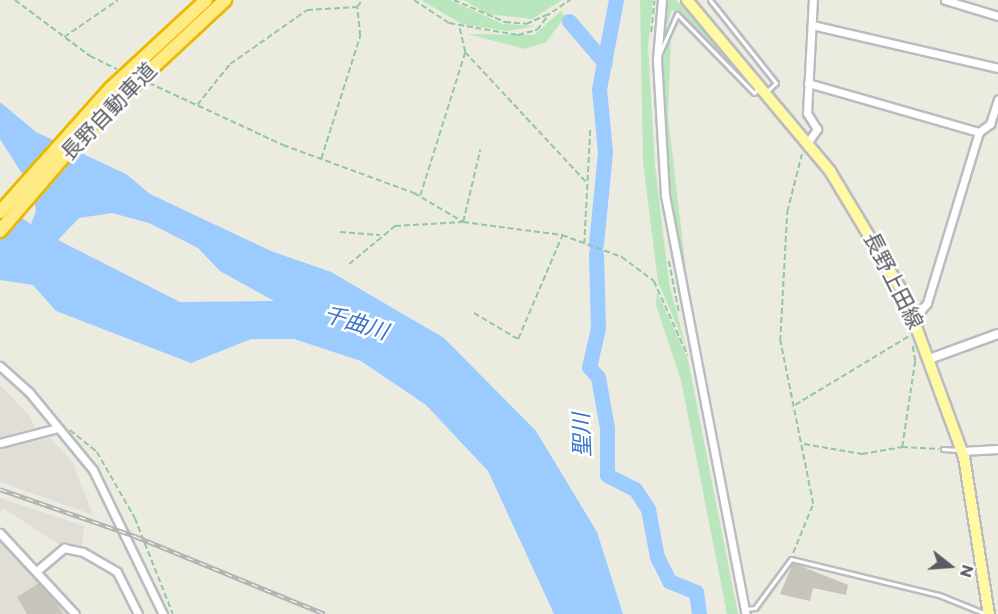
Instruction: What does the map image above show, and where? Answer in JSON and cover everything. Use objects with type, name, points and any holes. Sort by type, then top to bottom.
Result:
[{"type":"highway","name":"長野自動車道","points":[[0,212],[111,88],[206,0]]},
{"type":"highway","name":"長野自動車道","points":[[0,231],[90,126],[225,0]]},
{"type":"main road","name":"長野上田線","points":[[687,0],[765,88],[808,142],[864,222],[915,317],[932,358],[962,451],[987,614]]},
{"type":"street","points":[[662,0],[657,60],[664,195],[746,612]]},
{"type":"street","points":[[808,142],[817,129],[807,113],[813,0]]},
{"type":"street","points":[[945,0],[998,16]]},
{"type":"street","points":[[812,25],[998,68]]},
{"type":"street","points":[[808,83],[979,132]]},
{"type":"street","points":[[915,317],[927,303],[979,132],[990,124],[998,99]]},
{"type":"street","points":[[932,358],[998,334]]},
{"type":"street","points":[[0,366],[58,428],[102,485],[163,614]]},
{"type":"street","points":[[0,442],[58,428]]},
{"type":"street","points":[[962,451],[998,449]]},
{"type":"street","points":[[0,533],[39,569],[75,614]]},
{"type":"street","points":[[39,569],[64,548],[82,552],[117,572],[138,614]]},
{"type":"lane","points":[[657,60],[677,14],[754,93],[776,83],[710,0]]},
{"type":"lane","points":[[943,449],[962,451]]},
{"type":"lane","points":[[746,612],[755,608],[790,559],[939,595],[965,609],[987,614]]},
{"type":"lane","points":[[963,614],[965,609]]},
{"type":"path","points":[[15,0],[64,37],[127,73]]},
{"type":"path","points":[[64,37],[118,0]]},
{"type":"path","points":[[321,159],[360,36],[357,7],[362,0]]},
{"type":"path","points":[[414,0],[459,26],[519,35],[537,30],[550,13]]},
{"type":"path","points":[[454,0],[505,22],[526,24],[550,13],[570,0]]},
{"type":"path","points":[[197,105],[230,64],[307,10],[357,7]]},
{"type":"path","points":[[459,26],[465,52],[587,183]]},
{"type":"path","points":[[420,196],[465,52]]},
{"type":"path","points":[[146,82],[321,159],[420,196],[463,222]]},
{"type":"path","points":[[584,245],[590,128]]},
{"type":"path","points":[[790,559],[813,504],[803,444],[780,340],[787,212],[808,142]]},
{"type":"path","points":[[463,222],[480,150]]},
{"type":"path","points":[[349,264],[381,235],[395,226],[463,222],[562,235],[584,245],[622,257],[654,281],[687,355],[694,356]]},
{"type":"path","points":[[340,232],[381,235]]},
{"type":"path","points":[[474,313],[518,339],[562,235]]},
{"type":"path","points":[[794,406],[910,335],[915,362],[902,447]]},
{"type":"path","points":[[58,428],[75,431],[97,452],[135,518],[173,614]]},
{"type":"path","points":[[803,444],[862,454],[902,447],[943,449]]},
{"type":"shaded area","points":[[0,385],[29,415],[35,428],[0,437]]},
{"type":"shaded area","points":[[50,438],[72,461],[93,515],[0,482],[0,448]]},
{"type":"shaded area","points":[[0,498],[84,526],[82,548],[60,545],[4,509],[0,512]]},
{"type":"shaded area","points":[[0,537],[48,584],[70,614],[0,614]]},
{"type":"green space","points":[[421,0],[450,0],[503,24],[536,26],[506,31],[462,24]]},
{"type":"green space","points":[[464,0],[562,0],[532,19],[487,14]]},
{"type":"green space","points":[[640,0],[653,0],[648,47],[655,165],[669,283],[686,347],[658,282],[643,161]]},
{"type":"green space","points":[[664,0],[676,0],[744,77],[672,9],[660,50]]},
{"type":"green space","points":[[561,11],[565,17],[546,42],[525,49],[467,34],[534,35]]},
{"type":"green space","points":[[671,36],[668,117],[693,329],[670,212],[663,132],[661,60]]},
{"type":"green space","points":[[657,292],[688,360],[738,614],[727,614],[681,380],[656,305]]},
{"type":"water","name":"千曲川","points":[[0,102],[36,132],[126,174],[150,194],[271,251],[331,272],[444,338],[536,431],[597,532],[623,614],[554,614],[488,471],[426,405],[361,361],[294,339],[251,339],[191,363],[56,311],[33,285],[0,280],[0,204],[31,224],[36,211],[33,191],[0,139]],"holes":[[[112,213],[149,223],[198,248],[220,271],[274,301],[180,302],[58,240],[79,218]]]},
{"type":"building","points":[[793,563],[848,585],[846,595],[813,588],[810,601],[780,594]]},
{"type":"building","points":[[39,583],[53,598],[63,614],[27,614],[17,597]]},
{"type":"waterway","name":"聖川","points":[[596,244],[605,152],[599,89],[616,0]]},
{"type":"waterway","points":[[569,21],[605,63]]},
{"type":"waterway","name":"聖川","points":[[596,253],[598,328],[589,367],[598,377],[607,428],[607,475],[635,489],[648,509],[657,557],[669,581],[696,592],[699,614]]},
{"type":"railway","points":[[0,489],[135,536],[325,614]]}]
